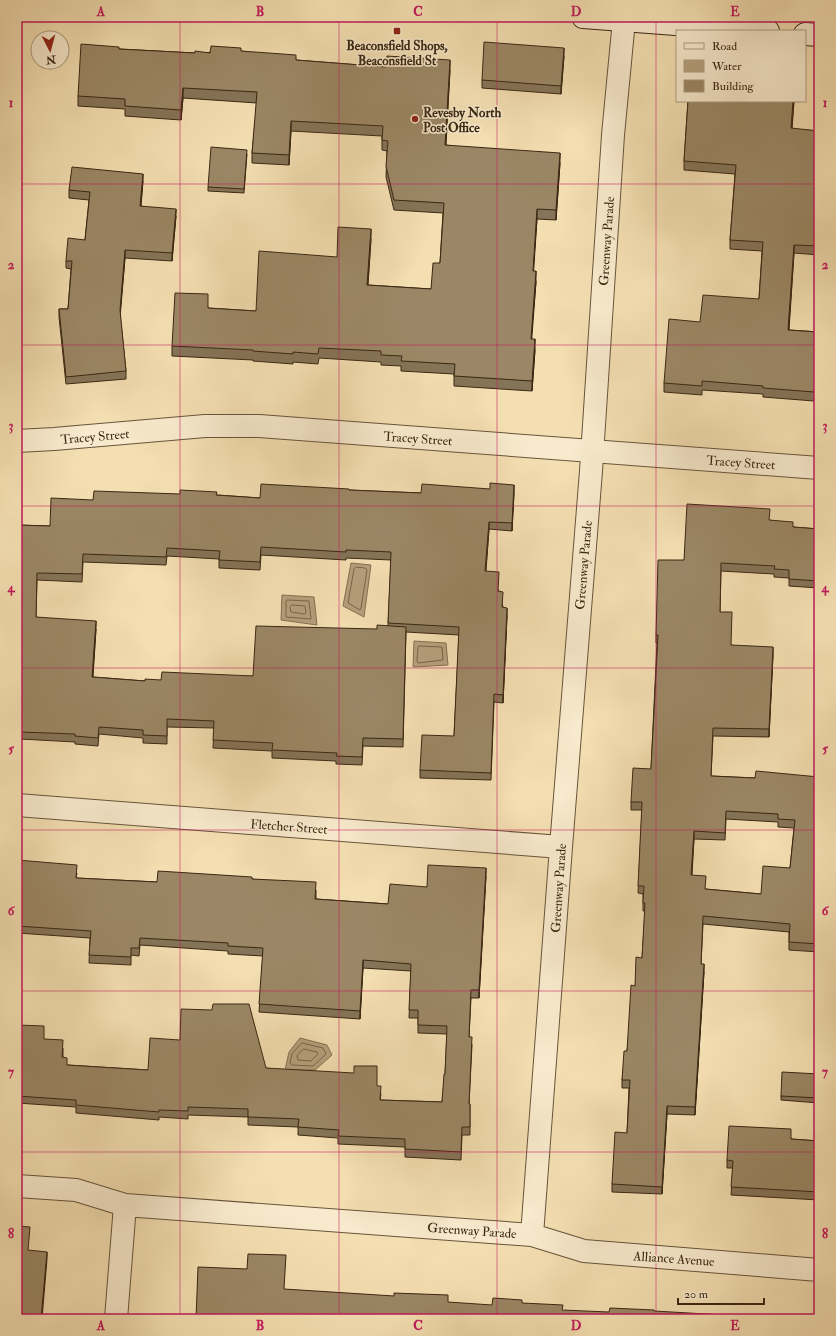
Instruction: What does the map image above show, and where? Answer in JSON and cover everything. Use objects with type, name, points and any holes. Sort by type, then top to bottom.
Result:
[{"type":"street","points":[[584,17],[755,30]]},
{"type":"street","name":"Greenway Parade","points":[[125,1205],[532,1235],[592,451],[613,135],[624,20]]},
{"type":"street","points":[[806,34],[819,35]]},
{"type":"street","name":"Tracey Street","points":[[17,440],[54,440],[205,426],[245,425],[819,468]]},
{"type":"street","name":"Fletcher Street","points":[[17,805],[561,847]]},
{"type":"street","points":[[17,1186],[76,1190],[125,1205],[116,1319]]},
{"type":"street","name":"Alliance Avenue","points":[[532,1235],[584,1251],[819,1270]]},
{"type":"water","points":[[351,563],[371,565],[364,617],[343,606]]},
{"type":"water","points":[[282,595],[314,597],[317,625],[281,620]]},
{"type":"water","points":[[414,641],[446,643],[448,665],[413,667]]},
{"type":"water","points":[[300,1038],[327,1045],[332,1055],[315,1070],[285,1070],[289,1052]]},
{"type":"building","points":[[484,42],[564,48],[561,86],[482,80]]},
{"type":"building","points":[[81,44],[119,47],[119,49],[195,53],[195,51],[210,53],[211,46],[241,48],[241,51],[296,55],[296,60],[386,67],[387,56],[450,60],[445,145],[560,153],[556,210],[537,209],[533,271],[536,271],[531,339],[535,339],[532,381],[454,376],[455,364],[401,361],[402,356],[381,355],[381,351],[319,348],[318,354],[293,352],[293,354],[253,350],[172,346],[175,293],[208,294],[208,308],[256,311],[259,251],[337,257],[338,227],[371,229],[367,285],[431,289],[433,263],[440,263],[444,203],[394,200],[386,166],[388,141],[382,140],[383,126],[291,121],[289,155],[252,153],[257,92],[183,88],[181,110],[125,106],[125,99],[78,96]]},
{"type":"building","points":[[688,102],[793,102],[791,128],[819,131],[819,246],[794,245],[788,330],[819,332],[819,390],[814,390],[814,392],[702,381],[702,386],[664,383],[669,319],[700,322],[703,295],[759,299],[763,242],[730,240],[736,165],[684,161]]},
{"type":"building","points":[[211,147],[247,150],[244,189],[208,187]]},
{"type":"building","points":[[72,167],[143,174],[140,206],[176,209],[172,253],[125,250],[120,310],[126,371],[66,377],[59,309],[68,309],[72,261],[66,261],[68,238],[85,240],[90,192],[69,190]]},
{"type":"building","points":[[490,483],[514,485],[512,523],[489,522],[485,571],[499,572],[498,591],[503,592],[502,607],[507,608],[503,695],[494,694],[491,773],[420,770],[422,735],[454,736],[459,627],[388,623],[391,552],[346,550],[346,552],[261,547],[260,562],[219,560],[220,551],[167,548],[166,557],[83,554],[82,574],[37,573],[36,617],[96,621],[92,677],[145,681],[145,679],[161,680],[162,672],[253,676],[256,626],[377,629],[377,625],[406,627],[403,739],[363,738],[362,757],[336,756],[337,753],[272,750],[273,743],[213,740],[214,721],[167,719],[167,736],[143,735],[143,730],[99,727],[98,738],[75,736],[75,734],[20,732],[20,726],[17,726],[17,525],[50,526],[51,498],[93,500],[94,491],[180,494],[180,490],[217,492],[216,495],[260,498],[261,484],[421,493],[422,484],[490,489]]},
{"type":"building","points":[[687,504],[770,509],[769,520],[793,522],[793,527],[819,529],[819,581],[789,579],[789,570],[774,569],[775,566],[721,563],[720,612],[732,612],[731,645],[773,647],[769,729],[713,728],[711,776],[755,778],[756,771],[819,777],[819,944],[789,942],[790,924],[703,916],[701,964],[704,964],[695,1107],[667,1106],[662,1187],[612,1184],[615,1132],[627,1133],[630,1080],[622,1080],[624,1051],[627,1051],[631,985],[635,986],[636,957],[642,958],[645,903],[643,903],[644,886],[638,886],[642,802],[631,802],[633,768],[651,769],[658,635],[656,635],[658,560],[684,560]],"holes":[[[726,811],[778,814],[778,819],[795,820],[790,868],[763,866],[761,894],[705,889],[706,876],[691,875],[694,831],[725,833]]]},
{"type":"building","points":[[17,860],[77,865],[76,878],[157,882],[158,871],[252,877],[252,879],[316,882],[315,899],[388,904],[390,884],[427,887],[428,865],[486,868],[479,990],[471,990],[469,1037],[472,1037],[469,1104],[470,1127],[462,1127],[461,1152],[405,1149],[405,1139],[338,1136],[339,1130],[298,1127],[299,1119],[248,1117],[248,1109],[188,1107],[188,1111],[159,1110],[159,1112],[76,1105],[76,1100],[17,1096],[17,1025],[44,1026],[44,1039],[63,1040],[62,1057],[67,1058],[67,1065],[148,1070],[150,1038],[180,1040],[181,1009],[212,1010],[213,1004],[249,1004],[266,1068],[354,1073],[354,1066],[377,1066],[377,1086],[381,1086],[380,1100],[442,1102],[447,1026],[418,1025],[418,1010],[409,1010],[411,964],[363,960],[360,1011],[259,1004],[263,948],[228,946],[228,943],[140,938],[139,948],[131,948],[131,957],[89,955],[91,931],[17,926]]},
{"type":"building","points":[[782,1072],[819,1074],[819,1098],[781,1096]]},
{"type":"building","points":[[729,1126],[791,1129],[791,1139],[819,1141],[819,1192],[731,1187],[733,1161],[727,1160]]},
{"type":"building","points":[[17,1226],[30,1227],[28,1250],[47,1252],[41,1319],[17,1319]]},
{"type":"building","points":[[248,1254],[286,1255],[284,1289],[394,1296],[394,1293],[448,1295],[448,1302],[492,1305],[493,1298],[522,1300],[522,1303],[563,1305],[562,1310],[609,1312],[610,1308],[654,1310],[724,1315],[723,1318],[742,1319],[196,1319],[198,1267],[247,1269]]},
{"type":"place","name":"Beaconsfield Shops, Beaconsfield St","points":[[397,31]]},
{"type":"place","name":"Revesby North Post Office","points":[[415,119]]}]
